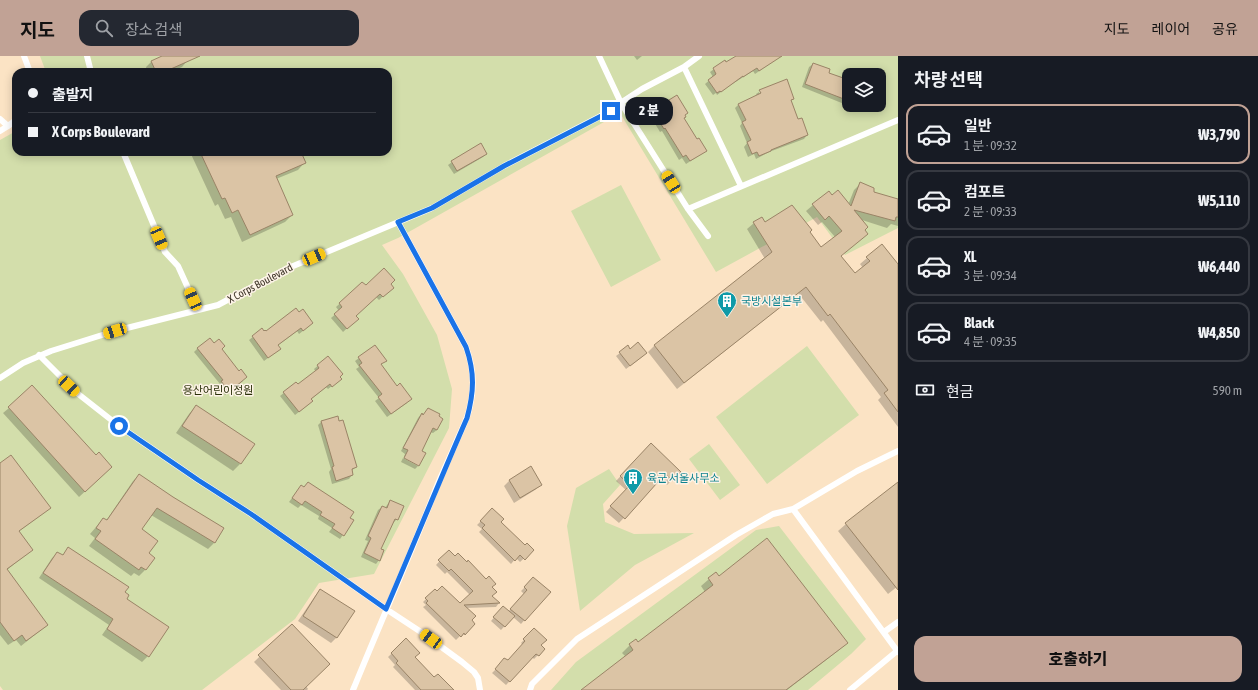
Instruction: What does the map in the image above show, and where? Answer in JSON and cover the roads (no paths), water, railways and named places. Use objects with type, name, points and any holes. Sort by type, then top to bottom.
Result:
[{"type":"lane","points":[[24,56],[28,68]]},
{"type":"lane","points":[[86,56],[89,68]]},
{"type":"lane","points":[[600,56],[622,103],[688,208],[708,236]]},
{"type":"lane","name":"X Corps Boulevard","points":[[0,378],[22,363],[39,355],[115,331],[218,305],[286,269],[432,208],[504,166],[599,117],[642,89],[684,67],[699,56]]},
{"type":"lane","points":[[684,67],[741,186]]},
{"type":"lane","points":[[0,118],[8,126]]},
{"type":"lane","points":[[688,208],[898,120]]},
{"type":"lane","points":[[0,131],[12,123]]},
{"type":"lane","points":[[125,156],[165,252],[178,266],[198,310]]},
{"type":"lane","points":[[353,690],[432,498],[467,418],[474,381],[466,347],[398,222]]},
{"type":"lane","points":[[39,355],[58,375],[95,408],[421,632],[474,672],[478,678],[480,690]]},
{"type":"lane","points":[[530,690],[532,684],[577,639],[736,535],[773,514],[792,509],[857,471],[898,451]]},
{"type":"lane","points":[[792,509],[898,651],[850,690]]},
{"type":"lane","points":[[884,632],[898,622]]},
{"type":"place","name":"국방시설본부","points":[[727,318]]},
{"type":"place","name":"육군 서울사무소","points":[[633,495]]},
{"type":"park label","name":"용산어린이정원","points":[[218,390]]}]
